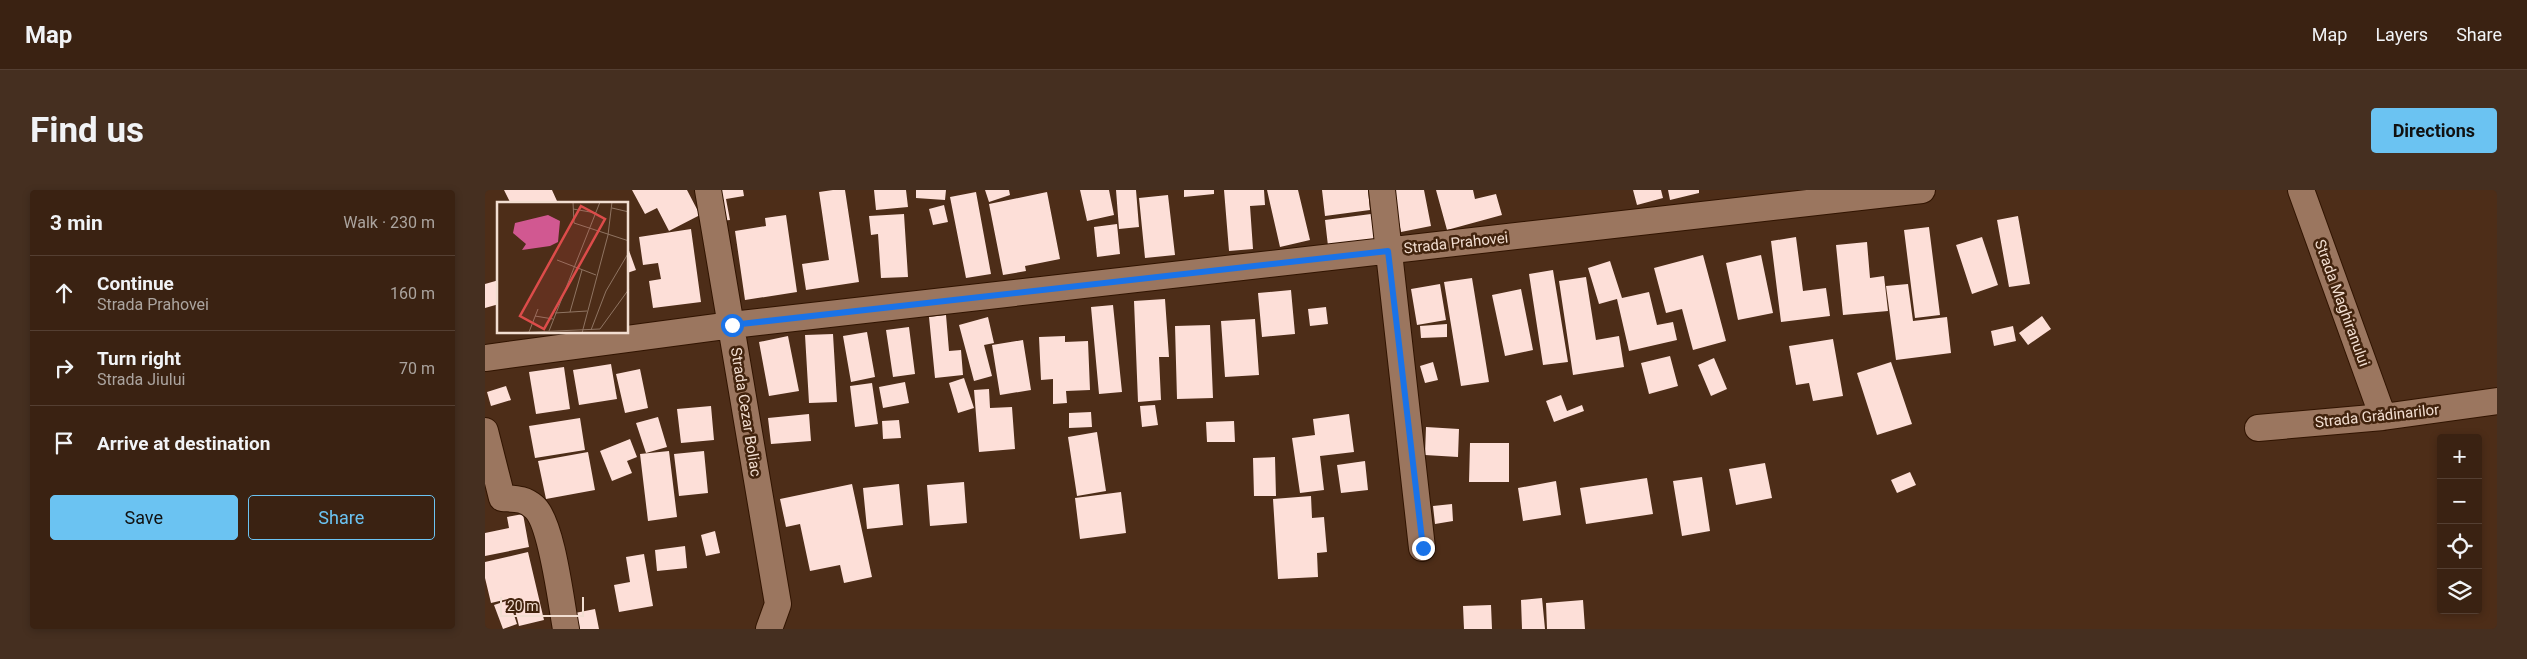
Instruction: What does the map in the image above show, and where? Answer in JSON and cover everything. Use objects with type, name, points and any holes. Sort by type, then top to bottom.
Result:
[{"type":"street","name":"Strada Cezar Boliac","points":[[708,190],[778,604],[769,629]]},
{"type":"street","points":[[1382,190],[1423,548]]},
{"type":"street","name":"Strada Prahovei","points":[[485,358],[732,325],[1922,190]]},
{"type":"street","name":"Strada Maghiranului","points":[[2301,190],[2383,417]]},
{"type":"street","name":"Strada Grădinarilor","points":[[2258,428],[2383,417],[2497,401]]},
{"type":"street","points":[[485,431],[494,501],[522,499],[536,508],[547,525],[567,629]]},
{"type":"building","points":[[504,190],[552,190],[557,201],[555,202],[510,202]]},
{"type":"building","points":[[632,190],[687,190],[700,215],[669,231],[657,208],[645,214]]},
{"type":"building","points":[[715,190],[743,190],[744,196],[726,199],[730,220],[720,221]]},
{"type":"building","points":[[845,190],[859,282],[806,290],[802,264],[829,260],[819,192]]},
{"type":"building","points":[[874,190],[906,190],[908,207],[876,210]]},
{"type":"building","points":[[916,190],[946,190],[945,200],[916,198]]},
{"type":"building","points":[[985,190],[1009,190],[1010,195],[989,202]]},
{"type":"building","points":[[1080,190],[1109,190],[1114,215],[1087,221]]},
{"type":"building","points":[[1116,190],[1136,190],[1139,227],[1119,229]]},
{"type":"building","points":[[1184,190],[1214,190],[1214,194],[1184,197]]},
{"type":"building","points":[[1224,190],[1264,190],[1265,205],[1250,206],[1253,249],[1229,251]]},
{"type":"building","points":[[1267,190],[1298,190],[1310,240],[1280,247]]},
{"type":"building","points":[[1322,190],[1368,190],[1370,210],[1325,216]]},
{"type":"building","points":[[1392,190],[1424,190],[1431,226],[1401,232]]},
{"type":"building","points":[[1436,190],[1473,190],[1475,199],[1496,194],[1502,215],[1447,230]]},
{"type":"building","points":[[1633,190],[1661,190],[1663,198],[1637,205]]},
{"type":"building","points":[[1668,190],[1699,190],[1699,193],[1670,200]]},
{"type":"building","points":[[976,192],[991,274],[966,278],[950,197]]},
{"type":"building","points":[[1047,192],[1060,259],[1025,266],[1026,271],[1003,275],[989,204]]},
{"type":"building","points":[[1168,195],[1175,255],[1145,258],[1139,198]]},
{"type":"building","points":[[944,205],[948,222],[933,225],[929,209]]},
{"type":"building","points":[[904,214],[908,277],[881,278],[878,234],[871,235],[869,216]]},
{"type":"building","points":[[1371,214],[1375,240],[1328,246],[1325,220]]},
{"type":"building","points":[[786,215],[797,292],[745,300],[735,231],[766,226],[765,218]]},
{"type":"building","points":[[2018,216],[2030,284],[2009,287],[1997,220]]},
{"type":"building","points":[[1117,224],[1120,254],[1097,257],[1094,227]]},
{"type":"building","points":[[1929,227],[1940,315],[1915,318],[1904,230]]},
{"type":"building","points":[[691,229],[701,302],[653,308],[649,281],[661,279],[658,263],[643,265],[639,237]]},
{"type":"building","points":[[1796,237],[1803,291],[1826,288],[1830,316],[1781,322],[1771,241]]},
{"type":"building","points":[[1982,237],[1998,285],[1972,294],[1956,245]]},
{"type":"building","points":[[1867,242],[1870,278],[1884,276],[1888,311],[1843,315],[1836,245]]},
{"type":"building","points":[[629,251],[636,270],[629,272]]},
{"type":"building","points":[[1703,255],[1726,341],[1693,350],[1682,309],[1666,313],[1654,268]]},
{"type":"building","points":[[1761,255],[1773,313],[1738,320],[1726,263]]},
{"type":"building","points":[[1610,261],[1622,298],[1649,292],[1657,325],[1673,322],[1677,340],[1629,351],[1617,299],[1599,304],[1588,268]]},
{"type":"building","points":[[1553,270],[1568,362],[1543,365],[1529,274]]},
{"type":"building","points":[[1586,277],[1596,340],[1619,336],[1624,367],[1573,375],[1559,281]]},
{"type":"building","points":[[1472,278],[1489,382],[1461,386],[1444,282]]},
{"type":"building","points":[[497,281],[497,305],[485,308],[485,284]]},
{"type":"building","points":[[1440,284],[1446,320],[1417,325],[1411,289]]},
{"type":"building","points":[[1908,284],[1913,321],[1947,317],[1951,353],[1896,360],[1886,286]]},
{"type":"building","points":[[1521,289],[1533,350],[1505,356],[1492,295]]},
{"type":"building","points":[[1291,290],[1295,334],[1262,337],[1258,293]]},
{"type":"building","points":[[1165,299],[1169,357],[1159,357],[1161,400],[1138,402],[1134,301]]},
{"type":"building","points":[[1113,305],[1122,392],[1099,394],[1091,307]]},
{"type":"building","points":[[1326,307],[1328,324],[1310,326],[1308,309]]},
{"type":"building","points":[[946,315],[949,351],[961,350],[963,375],[935,378],[929,317]]},
{"type":"building","points":[[2042,316],[2051,329],[2028,345],[2019,333]]},
{"type":"building","points":[[988,317],[994,343],[984,345],[992,376],[974,381],[959,325]]},
{"type":"building","points":[[1255,319],[1259,375],[1225,377],[1221,321]]},
{"type":"building","points":[[1447,324],[1447,337],[1421,338],[1420,326]]},
{"type":"building","points":[[1210,325],[1213,398],[1177,399],[1175,326]]},
{"type":"building","points":[[2013,326],[2016,341],[1994,346],[1991,331]]},
{"type":"building","points":[[909,327],[915,374],[893,377],[886,330]]},
{"type":"building","points":[[867,332],[875,377],[851,382],[843,336]]},
{"type":"building","points":[[833,334],[837,402],[809,403],[805,335]]},
{"type":"building","points":[[788,336],[799,391],[769,396],[759,342]]},
{"type":"building","points":[[1065,336],[1065,342],[1088,341],[1090,390],[1066,391],[1067,403],[1053,404],[1053,379],[1041,380],[1039,337]]},
{"type":"building","points":[[1833,339],[1843,396],[1813,401],[1809,383],[1796,385],[1789,346]]},
{"type":"building","points":[[1023,340],[1031,390],[1000,395],[992,345]]},
{"type":"building","points":[[1670,356],[1678,386],[1649,394],[1641,363]]},
{"type":"building","points":[[1714,358],[1727,389],[1711,396],[1698,365]]},
{"type":"building","points":[[1433,362],[1438,380],[1425,383],[1420,366]]},
{"type":"building","points":[[1891,362],[1912,424],[1877,435],[1857,373]]},
{"type":"building","points":[[611,364],[617,399],[579,405],[573,370]]},
{"type":"building","points":[[564,367],[570,409],[536,414],[529,372]]},
{"type":"building","points":[[640,369],[648,408],[625,413],[616,374]]},
{"type":"building","points":[[964,378],[974,408],[958,413],[949,383]]},
{"type":"building","points":[[905,382],[909,403],[883,408],[879,387]]},
{"type":"building","points":[[872,383],[878,424],[855,427],[850,386]]},
{"type":"building","points":[[506,386],[511,400],[491,406],[487,392]]},
{"type":"building","points":[[989,389],[990,408],[1012,407],[1015,449],[979,452],[974,390]]},
{"type":"building","points":[[1561,395],[1567,411],[1582,405],[1584,411],[1554,422],[1546,401]]},
{"type":"building","points":[[1155,405],[1158,425],[1142,427],[1140,406]]},
{"type":"building","points":[[711,406],[714,440],[681,443],[677,409]]},
{"type":"building","points":[[1091,412],[1092,427],[1069,428],[1069,413]]},
{"type":"building","points":[[809,414],[811,441],[771,444],[768,418]]},
{"type":"building","points":[[1349,414],[1354,452],[1320,456],[1324,490],[1300,493],[1292,438],[1315,435],[1313,419]]},
{"type":"building","points":[[658,417],[667,447],[646,453],[636,423]]},
{"type":"building","points":[[580,418],[585,450],[535,458],[529,426]]},
{"type":"building","points":[[899,420],[901,438],[883,439],[882,421]]},
{"type":"building","points":[[1234,421],[1235,442],[1207,442],[1206,422]]},
{"type":"building","points":[[1426,427],[1459,429],[1458,457],[1425,455]]},
{"type":"building","points":[[1097,432],[1106,491],[1077,496],[1068,437]]},
{"type":"building","points":[[630,439],[637,457],[627,461],[632,473],[612,481],[600,451]]},
{"type":"building","points":[[1470,443],[1509,443],[1509,482],[1469,482]]},
{"type":"building","points":[[669,451],[677,517],[648,521],[640,454]]},
{"type":"building","points":[[704,451],[708,493],[679,496],[674,454]]},
{"type":"building","points":[[588,452],[595,490],[546,499],[538,461]]},
{"type":"building","points":[[1275,457],[1276,496],[1254,496],[1253,458]]},
{"type":"building","points":[[1365,461],[1368,490],[1341,493],[1337,465]]},
{"type":"building","points":[[1765,463],[1772,498],[1736,505],[1729,469]]},
{"type":"building","points":[[1910,472],[1916,485],[1897,493],[1891,480]]},
{"type":"building","points":[[1702,477],[1710,531],[1682,536],[1673,481]]},
{"type":"building","points":[[1647,478],[1653,514],[1586,524],[1580,488]]},
{"type":"building","points":[[1556,481],[1561,515],[1523,521],[1518,488]]},
{"type":"building","points":[[964,482],[967,523],[930,526],[927,485]]},
{"type":"building","points":[[852,484],[872,577],[844,583],[840,565],[810,571],[800,524],[786,527],[780,499]]},
{"type":"building","points":[[899,484],[903,525],[867,529],[863,488]]},
{"type":"building","points":[[1121,492],[1126,533],[1080,539],[1075,498]]},
{"type":"building","points":[[1311,496],[1312,518],[1324,517],[1327,552],[1317,553],[1318,577],[1278,579],[1273,499]]},
{"type":"building","points":[[1452,504],[1453,521],[1435,524],[1433,506]]},
{"type":"building","points":[[523,514],[529,547],[485,556],[485,533],[509,528],[507,517]]},
{"type":"building","points":[[715,531],[720,553],[706,556],[701,535]]},
{"type":"building","points":[[685,546],[687,568],[657,571],[655,550]]},
{"type":"building","points":[[528,552],[544,620],[519,626],[512,598],[491,603],[485,578],[485,562]]},
{"type":"building","points":[[644,554],[653,606],[619,612],[614,585],[630,582],[626,557]]},
{"type":"building","points":[[1542,598],[1545,629],[1522,629],[1521,600]]},
{"type":"building","points":[[509,600],[517,624],[503,629],[494,605]]},
{"type":"building","points":[[1583,600],[1585,629],[1547,629],[1546,603]]},
{"type":"building","points":[[1491,605],[1492,629],[1464,629],[1463,606]]},
{"type":"building","points":[[595,609],[599,629],[573,629],[570,614]]},
{"type":"route","points":[[732,325],[1388,251],[1423,548]]}]
